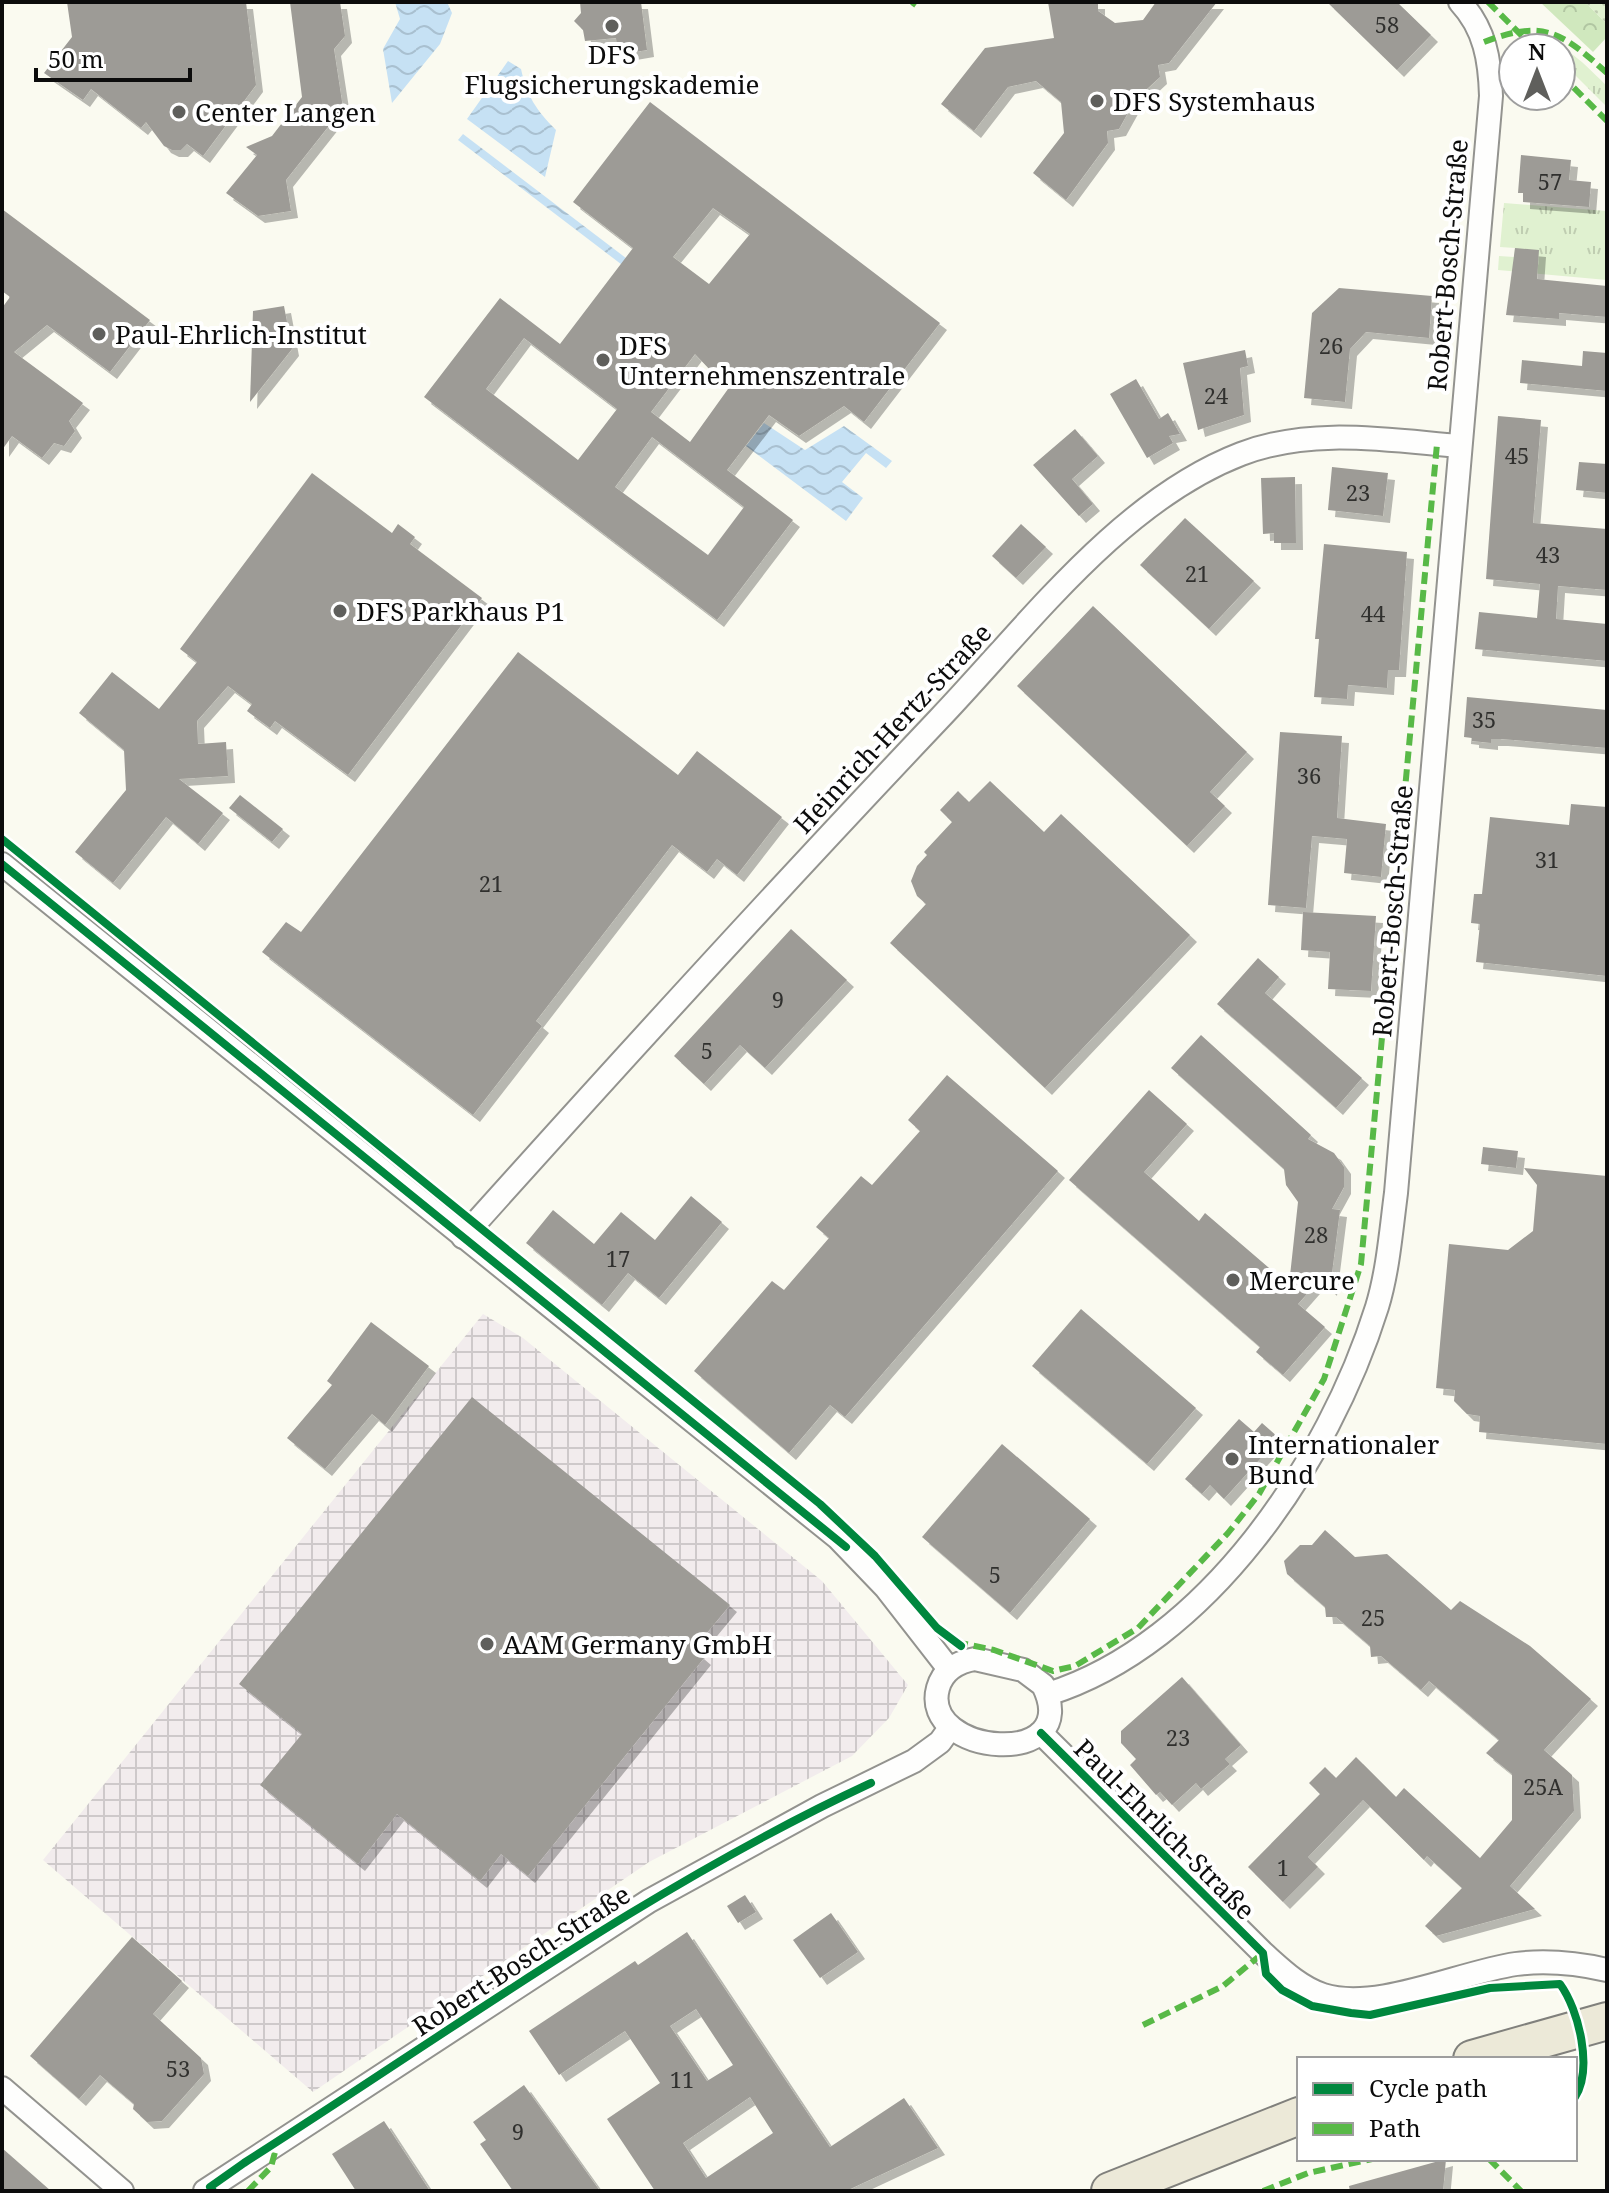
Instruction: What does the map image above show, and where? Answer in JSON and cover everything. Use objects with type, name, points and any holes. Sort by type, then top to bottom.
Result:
[{"type":"main road","points":[[1479,2057],[1607,2021]]},
{"type":"main road","points":[[1110,2191],[1297,2117]]},
{"type":"street","name":"Robert-Bosch-Straße","points":[[1048,1694],[1093,1678],[1117,1665],[1189,1608],[1247,1548],[1275,1513],[1325,1430],[1373,1319],[1384,1280],[1396,1193],[1491,96],[1486,48],[1474,18],[1460,2]]},
{"type":"street","name":"Heinrich-Hertz-Straße","points":[[463,1237],[854,809],[1084,565],[1135,519],[1183,483],[1265,446],[1329,437],[1459,446]]},
{"type":"street","points":[[2,864],[838,1538],[886,1588],[949,1669]]},
{"type":"street","points":[[975,1659],[1000,1663],[1032,1675],[1048,1694],[1049,1714],[1041,1733],[1024,1744],[1008,1746],[950,1728],[942,1719],[937,1701],[941,1681],[949,1669],[975,1659]]},
{"type":"street","name":"Robert-Bosch-Straße","points":[[205,2191],[649,1901],[822,1806],[914,1761],[940,1742],[950,1728]]},
{"type":"street","name":"Paul-Ehrlich-Straße","points":[[1041,1733],[1263,1953],[1288,1975],[1322,1995],[1355,1998],[1382,1995],[1516,1964],[1575,1963],[1607,1970]]},
{"type":"street","points":[[2,2088],[122,2191]]},
{"type":"shaded area","points":[[483,1314],[523,1338],[822,1581],[908,1685],[889,1718],[852,1756],[649,1862],[313,2092],[43,1860]]},
{"type":"green space","points":[[1540,2],[1585,2],[1607,24],[1607,37],[1593,52],[1577,37],[1577,32],[1572,32]]},
{"type":"green space","points":[[1585,2],[1607,2],[1607,24]]},
{"type":"green space","points":[[1577,58],[1607,86],[1607,107],[1577,77]]},
{"type":"green space","points":[[1504,203],[1607,211],[1607,280],[1498,270],[1499,256],[1514,257],[1515,248],[1500,247]]},
{"type":"water","points":[[395,2],[447,2],[452,13],[440,44],[392,103],[383,49],[400,19]]},
{"type":"water","points":[[508,61],[521,69],[533,102],[556,130],[545,177],[467,119]]},
{"type":"water","points":[[463,134],[639,268],[634,274],[458,140]]},
{"type":"water","points":[[764,423],[805,450],[844,426],[892,461],[886,468],[866,453],[842,482],[863,498],[846,521],[746,446]]},
{"type":"building","name":"Center Langen","points":[[67,2],[246,2],[256,85],[203,156],[187,144],[181,150],[172,150],[164,146],[146,122],[141,128],[91,89],[83,100],[44,73],[72,37]]},
{"type":"building","points":[[290,2],[340,2],[345,36],[334,49],[343,108],[286,180],[291,211],[258,216],[226,193],[257,155],[246,147],[272,136],[302,97]]},
{"type":"building","name":"DFS Flugsicherungskademie","points":[[580,2],[641,2],[647,50],[618,55],[616,38],[585,41],[583,30],[574,21],[581,13]]},
{"type":"building","name":"DFS Systemhaus","points":[[1048,2],[1098,2],[1098,11],[1115,23],[1143,20],[1156,2],[1217,2],[1169,63],[1158,65],[1160,77],[1135,100],[1119,129],[1107,131],[1108,143],[1066,200],[1033,173],[1064,133],[1061,102],[1036,81],[1008,87],[974,131],[941,104],[985,48],[1054,38]]},
{"type":"building","points":[[1327,2],[1397,2],[1431,35],[1397,70]]},
{"type":"building","name":"DFS Unternehmenszentrale","points":[[650,102],[940,323],[864,422],[844,406],[799,436],[769,415],[727,470],[793,520],[717,620],[424,397],[500,298],[560,344],[633,248],[573,202]],"holes":[[[713,208],[750,234],[709,284],[673,257]],[[524,338],[617,409],[578,460],[486,389]],[[695,354],[728,389],[690,442],[651,412]],[[652,437],[744,507],[708,555],[615,487]]]},
{"type":"building","points":[[1521,155],[1571,160],[1569,180],[1591,182],[1589,207],[1523,202],[1523,193],[1518,193]]},
{"type":"building","name":"Paul-Ehrlich-Institut","points":[[2,209],[150,320],[110,372],[47,325],[14,352],[83,403],[69,421],[75,431],[64,446],[54,443],[42,458],[12,436],[2,450],[2,308],[10,297],[2,291]]},
{"type":"building","points":[[1515,248],[1539,250],[1537,279],[1607,286],[1607,317],[1559,313],[1559,319],[1506,315]]},
{"type":"building","points":[[1339,288],[1432,296],[1429,338],[1366,332],[1350,349],[1345,402],[1304,398],[1312,313]]},
{"type":"building","points":[[284,306],[292,349],[250,402],[253,311]]},
{"type":"building","points":[[1245,350],[1248,366],[1240,368],[1244,415],[1198,430],[1183,363]]},
{"type":"building","points":[[1583,351],[1607,353],[1607,391],[1520,383],[1522,360],[1582,366]]},
{"type":"building","points":[[1136,379],[1159,419],[1168,413],[1180,434],[1169,436],[1173,443],[1147,458],[1110,394]]},
{"type":"building","points":[[1498,416],[1541,420],[1533,523],[1607,529],[1607,590],[1558,586],[1556,619],[1607,624],[1607,661],[1475,649],[1479,612],[1537,618],[1540,584],[1486,579]]},
{"type":"building","points":[[1075,429],[1098,456],[1072,479],[1093,504],[1079,516],[1033,465]]},
{"type":"building","points":[[1579,462],[1607,464],[1607,493],[1576,490]]},
{"type":"building","points":[[1332,467],[1388,473],[1383,516],[1328,510]]},
{"type":"building","name":"DFS Parkhaus P1","points":[[312,473],[392,533],[398,524],[415,537],[410,544],[482,598],[348,775],[275,721],[270,728],[247,711],[252,704],[228,686],[197,721],[198,744],[226,742],[228,776],[179,779],[223,813],[198,844],[166,817],[113,883],[75,852],[126,790],[124,750],[79,713],[112,672],[159,709],[197,662],[180,649]]},
{"type":"building","points":[[1295,477],[1296,543],[1274,543],[1274,533],[1263,534],[1261,478]]},
{"type":"building","points":[[1185,518],[1254,581],[1209,629],[1140,565]]},
{"type":"building","points":[[1021,524],[1046,547],[1016,578],[992,556]]},
{"type":"building","points":[[1324,544],[1407,552],[1399,670],[1388,670],[1387,688],[1348,685],[1347,699],[1314,697],[1319,639],[1315,639]]},
{"type":"building","points":[[1093,606],[1247,752],[1210,792],[1225,806],[1187,846],[1017,686]]},
{"type":"building","points":[[518,652],[678,775],[697,751],[782,817],[737,875],[717,859],[707,872],[672,845],[536,1021],[542,1026],[473,1115],[262,952],[286,922],[301,932]]},
{"type":"building","points":[[1467,697],[1607,710],[1607,748],[1501,739],[1491,739],[1491,743],[1472,741],[1472,738],[1464,737]]},
{"type":"building","points":[[1280,732],[1342,736],[1337,818],[1386,824],[1381,877],[1344,873],[1347,839],[1312,836],[1306,908],[1268,905]]},
{"type":"building","points":[[990,781],[1044,832],[1061,814],[1190,935],[1045,1088],[890,943],[926,904],[917,896],[911,881],[917,866],[927,855],[924,852],[952,822],[940,810],[958,791],[969,802]]},
{"type":"building","points":[[240,795],[283,829],[272,842],[229,808]]},
{"type":"building","points":[[1571,804],[1607,807],[1607,976],[1476,962],[1480,924],[1471,923],[1474,894],[1482,894],[1490,817],[1569,825]]},
{"type":"building","points":[[1303,912],[1376,916],[1371,991],[1328,989],[1330,952],[1301,950]]},
{"type":"building","points":[[791,929],[847,980],[765,1068],[740,1045],[704,1084],[674,1056]]},
{"type":"building","points":[[1258,958],[1279,977],[1265,993],[1362,1078],[1336,1108],[1217,1004]]},
{"type":"building","points":[[1201,1035],[1311,1135],[1308,1139],[1334,1153],[1344,1167],[1344,1187],[1332,1209],[1340,1210],[1330,1289],[1320,1279],[1298,1304],[1325,1327],[1283,1375],[1256,1352],[1260,1347],[1069,1180],[1149,1090],[1187,1124],[1144,1172],[1199,1221],[1205,1213],[1289,1285],[1298,1202],[1286,1185],[1284,1169],[1171,1068]]},
{"type":"building","points":[[947,1075],[1058,1171],[845,1417],[830,1405],[789,1453],[694,1371],[772,1281],[784,1290],[829,1238],[816,1227],[861,1176],[872,1185],[920,1131],[908,1120]]},
{"type":"building","points":[[1483,1147],[1518,1151],[1516,1168],[1481,1164]]},
{"type":"building","points":[[1524,1168],[1607,1176],[1607,1444],[1479,1432],[1480,1416],[1467,1414],[1454,1401],[1455,1390],[1436,1388],[1449,1244],[1508,1250],[1533,1231],[1537,1185]]},
{"type":"building","points":[[691,1196],[722,1222],[659,1298],[628,1273],[602,1305],[526,1243],[553,1210],[594,1244],[621,1212],[655,1240]]},
{"type":"building","points":[[1081,1309],[1196,1408],[1147,1464],[1032,1366]]},
{"type":"building","points":[[371,1322],[429,1366],[385,1425],[372,1414],[325,1469],[287,1438],[332,1385],[327,1381]]},
{"type":"building","name":"AAM Germany GmbH","points":[[472,1397],[730,1605],[706,1634],[710,1637],[697,1652],[704,1658],[528,1876],[501,1854],[480,1881],[397,1814],[358,1864],[260,1785],[302,1734],[239,1684]]},
{"type":"building","name":"Internationaler Bund","points":[[1239,1419],[1254,1432],[1262,1423],[1279,1438],[1224,1499],[1210,1485],[1202,1494],[1185,1479]]},
{"type":"building","points":[[1002,1444],[1090,1519],[1010,1613],[922,1537]]},
{"type":"building","points":[[1325,1530],[1355,1557],[1387,1554],[1451,1610],[1460,1601],[1530,1646],[1591,1699],[1544,1750],[1572,1775],[1574,1811],[1510,1886],[1535,1909],[1436,1936],[1425,1926],[1462,1888],[1427,1856],[1424,1860],[1363,1800],[1308,1857],[1318,1867],[1283,1902],[1248,1867],[1320,1794],[1309,1783],[1325,1767],[1336,1778],[1356,1757],[1396,1797],[1404,1788],[1480,1858],[1512,1820],[1512,1774],[1486,1753],[1499,1740],[1429,1681],[1421,1690],[1381,1656],[1371,1657],[1370,1646],[1336,1617],[1326,1617],[1325,1607],[1287,1574],[1284,1561],[1300,1545],[1312,1545]]},
{"type":"building","points":[[1182,1677],[1241,1745],[1225,1759],[1230,1764],[1201,1789],[1196,1783],[1172,1805],[1160,1792],[1156,1795],[1130,1765],[1136,1759],[1121,1743],[1121,1731]]},
{"type":"building","points":[[745,1895],[756,1912],[738,1923],[727,1906]]},
{"type":"building","points":[[831,1913],[858,1952],[820,1978],[793,1940]]},
{"type":"building","points":[[687,1932],[830,2147],[904,2098],[938,2148],[846,2191],[655,2191],[607,2119],[660,2083],[625,2031],[559,2075],[529,2031],[635,1961],[638,1965]],"holes":[[[696,2009],[733,2065],[707,2081],[670,2026]],[[750,2097],[773,2133],[706,2178],[683,2143]]]},
{"type":"building","points":[[132,1937],[182,1981],[153,2014],[201,2058],[204,2074],[162,2121],[147,2122],[133,2109],[134,2104],[100,2075],[79,2099],[30,2056]]},
{"type":"building","points":[[524,2085],[600,2191],[513,2191],[480,2144],[486,2140],[473,2122]]},
{"type":"building","points":[[384,2121],[430,2191],[356,2191],[332,2154]]},
{"type":"building","points":[[2,2148],[51,2191],[2,2191]]},
{"type":"building","points":[[1446,2161],[1443,2191],[1350,2191],[1349,2186]]},
{"type":"marked path","points":[[912,2],[916,5]]},
{"type":"marked path","points":[[1488,2],[1518,32]]},
{"type":"marked path","points":[[1484,42],[1522,31],[1551,34],[1577,48],[1607,73]]},
{"type":"marked path","points":[[1577,91],[1607,121]]},
{"type":"marked path","points":[[956,1642],[994,1650],[1053,1671],[1075,1666],[1138,1628],[1228,1533],[1259,1494],[1324,1379],[1361,1264],[1437,444]]},
{"type":"marked path","points":[[1143,2025],[1223,1986],[1263,1953]]},
{"type":"marked path","points":[[248,2191],[271,2167],[278,2141]]},
{"type":"marked path","points":[[1263,2191],[1308,2173],[1363,2161]]},
{"type":"marked path","points":[[1491,2161],[1521,2191]]},
{"type":"cycle path","points":[[2,839],[820,1504],[875,1556],[937,1628],[961,1646]]},
{"type":"cycle path","points":[[2,864],[846,1547]]},
{"type":"cycle path","points":[[1041,1733],[1263,1953],[1266,1974],[1282,1990],[1312,2006],[1370,2015],[1490,1988],[1560,1984],[1573,2009],[1581,2040],[1583,2071],[1577,2092]]},
{"type":"cycle path","points":[[213,2191],[210,2187],[244,2163],[629,1914],[708,1867],[871,1783]]},
{"type":"place","name":"DFS Flugsicherungskademie","points":[[612,26]]},
{"type":"place","name":"DFS Systemhaus","points":[[1097,101]]},
{"type":"place","name":"Center Langen","points":[[179,112]]},
{"type":"place","name":"Paul-Ehrlich-Institut","points":[[99,334]]},
{"type":"place","name":"DFS Unternehmenszentrale","points":[[603,360]]},
{"type":"place","name":"DFS Parkhaus P1","points":[[340,611]]},
{"type":"place","name":"Mercure","points":[[1233,1280]]},
{"type":"place","name":"Internationaler Bund","points":[[1232,1459]]},
{"type":"place","name":"AAM Germany GmbH","points":[[487,1644]]}]
